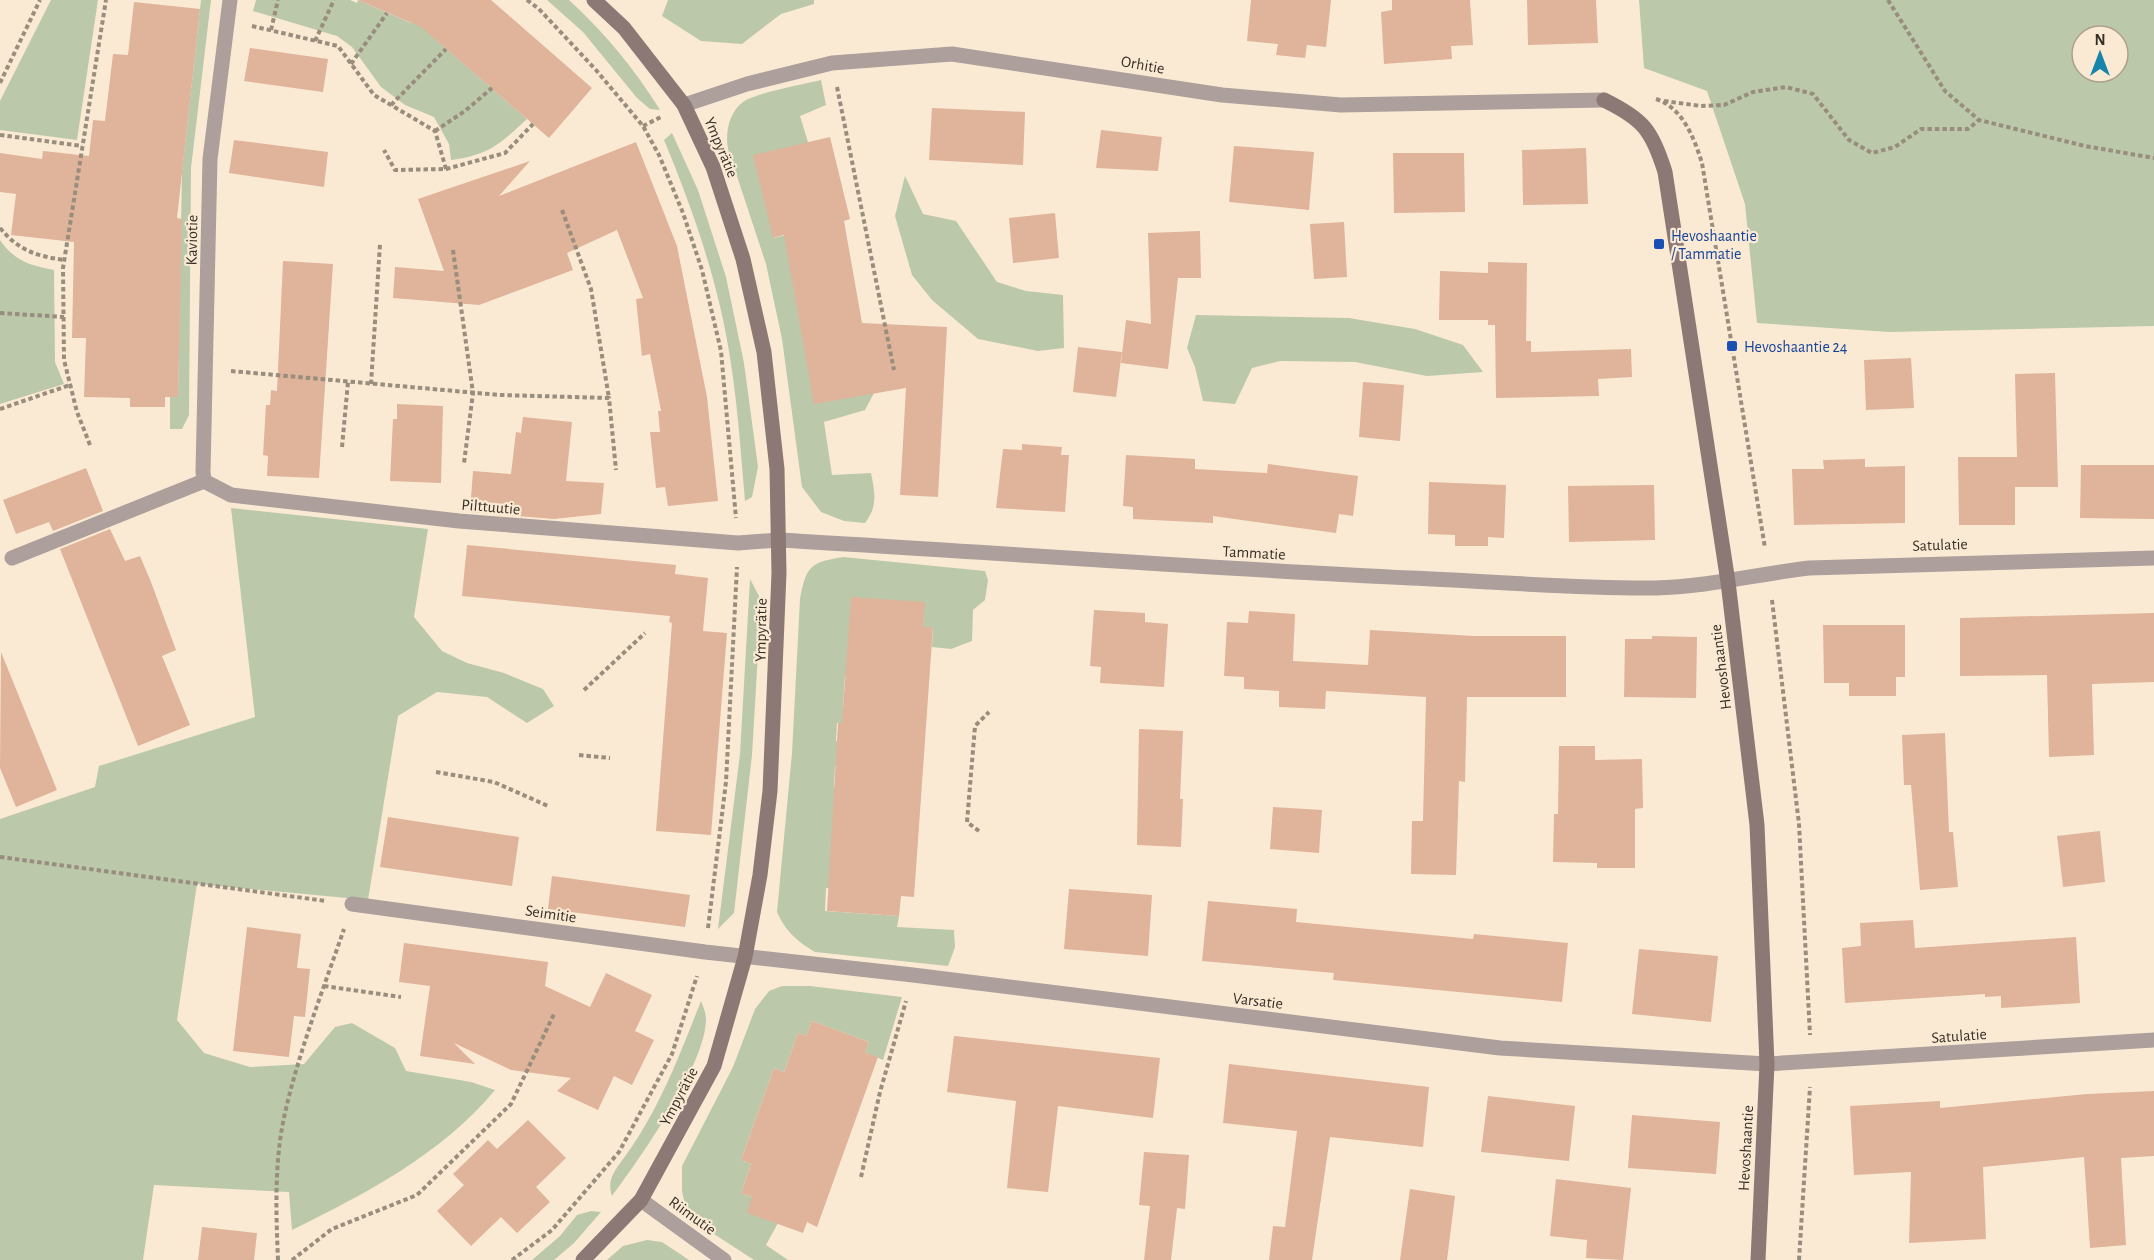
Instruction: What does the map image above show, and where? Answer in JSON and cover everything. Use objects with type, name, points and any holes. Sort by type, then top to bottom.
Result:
[{"type":"street","name":"Kaviotie","points":[[204,481],[210,159],[230,0]]},
{"type":"street","name":"Ympyrätie","points":[[583,1260],[641,1200],[714,1066],[745,957],[760,875],[770,791],[777,682],[779,540],[777,469],[764,352],[743,259],[720,187],[684,105],[624,28],[594,0]]},
{"type":"street","name":"Orhitie","points":[[684,105],[747,84],[832,63],[952,54],[1222,95],[1341,105],[1604,100]]},
{"type":"street","name":"Hevoshaantie","points":[[1604,100],[1632,114],[1647,129],[1658,150],[1665,172],[1728,582],[1758,825],[1767,1064],[1758,1260]]},
{"type":"street","name":"Pilttuutie","points":[[204,481],[231,495],[459,522],[738,543],[779,540]]},
{"type":"street","points":[[12,558],[204,481]]},
{"type":"street","name":"Tammatie","points":[[779,540],[1534,584],[1656,588],[1728,582]]},
{"type":"street","name":"Satulatie","points":[[1728,582],[1768,573],[1809,568],[2154,558]]},
{"type":"street","name":"Seimitie","points":[[352,904],[745,957]]},
{"type":"street","name":"Varsatie","points":[[745,957],[913,975],[1500,1048],[1767,1064]]},
{"type":"street","name":"Satulatie","points":[[1767,1064],[2154,1040]]},
{"type":"street","name":"Riimutie","points":[[641,1200],[724,1260]]},
{"type":"path","points":[[0,83],[40,0]]},
{"type":"path","points":[[90,445],[64,360],[64,260],[106,0]]},
{"type":"path","points":[[271,30],[278,0]]},
{"type":"path","points":[[315,41],[334,0]]},
{"type":"path","points":[[512,1260],[552,1230],[619,1152],[672,1054],[705,952],[726,782],[738,543],[721,351],[702,270],[683,213],[659,155],[643,126],[596,70],[539,9],[527,0]]},
{"type":"path","points":[[1888,0],[1945,91],[1979,120],[2085,146],[2154,158]]},
{"type":"path","points":[[351,64],[387,13]]},
{"type":"path","points":[[228,20],[338,46],[374,95],[435,131],[446,169]]},
{"type":"path","points":[[391,105],[447,49]]},
{"type":"path","points":[[832,63],[894,370]]},
{"type":"path","points":[[1660,101],[1701,106],[1724,105],[1753,92],[1786,87],[1813,94],[1849,140],[1872,153],[1895,147],[1921,129],[1968,129],[1979,120]]},
{"type":"path","points":[[435,131],[465,111],[492,88]]},
{"type":"path","points":[[384,150],[395,170],[446,169],[505,153],[533,124]]},
{"type":"path","points":[[0,135],[82,146]]},
{"type":"path","points":[[562,210],[591,289],[609,398],[616,470]]},
{"type":"path","points":[[0,228],[14,245],[47,257],[64,260]]},
{"type":"path","points":[[371,384],[380,244]]},
{"type":"path","points":[[453,250],[473,393],[464,463]]},
{"type":"path","points":[[0,312],[64,317]]},
{"type":"path","points":[[206,369],[473,393],[609,398]]},
{"type":"path","points":[[342,447],[348,382]]},
{"type":"path","points":[[0,409],[70,385]]},
{"type":"path","points":[[584,690],[645,633]]},
{"type":"path","points":[[979,831],[967,822],[972,744],[975,726],[989,712]]},
{"type":"path","points":[[579,756],[610,758]]},
{"type":"path","points":[[436,772],[494,782],[548,806]]},
{"type":"path","points":[[0,857],[352,904],[284,1115],[276,1199],[278,1260]]},
{"type":"path","points":[[861,1177],[880,1092],[913,975]]},
{"type":"path","points":[[324,986],[401,997]]},
{"type":"path","points":[[292,1260],[332,1229],[417,1195],[511,1104],[555,1012]]},
{"type":"green space","points":[[51,0],[98,0],[77,140],[0,130],[0,101]]},
{"type":"green space","points":[[201,0],[211,0],[191,168],[189,415],[182,429],[170,429],[170,397],[178,396],[182,171]]},
{"type":"green space","points":[[256,0],[350,0],[357,3],[358,0],[411,23],[421,0],[426,31],[527,119],[493,147],[475,155],[451,160],[449,144],[434,117],[405,105],[381,87],[352,47],[337,36],[253,11]]},
{"type":"green space","points":[[547,0],[569,0],[582,12],[607,38],[660,110],[650,109],[637,98],[583,32]]},
{"type":"green space","points":[[668,0],[814,0],[814,4],[781,14],[742,44],[701,41],[662,16]]},
{"type":"green space","points":[[1639,0],[2154,0],[2154,326],[1889,332],[1757,323],[1745,204],[1707,91],[1644,68]]},
{"type":"green space","points":[[821,80],[826,105],[800,116],[808,142],[774,238],[790,234],[874,393],[865,410],[824,422],[832,475],[871,473],[874,505],[865,523],[844,521],[821,512],[802,487],[782,339],[766,264],[727,143],[731,117],[743,102],[769,92]]},
{"type":"green space","points":[[672,133],[698,190],[726,277],[744,363],[758,467],[752,497],[745,501],[736,398],[726,335],[705,250],[664,140]]},
{"type":"green space","points":[[905,176],[923,214],[956,221],[997,282],[1026,291],[1063,295],[1064,348],[1038,351],[978,339],[932,300],[912,275],[895,216]]},
{"type":"green space","points":[[0,240],[11,253],[23,261],[54,270],[55,362],[64,384],[0,404]]},
{"type":"green space","points":[[1196,315],[1349,318],[1415,329],[1463,345],[1483,372],[1427,376],[1355,362],[1280,361],[1252,368],[1235,404],[1203,401],[1195,367],[1187,348]]},
{"type":"green space","points":[[231,508],[428,529],[414,617],[442,651],[467,663],[504,673],[543,689],[554,706],[527,723],[487,697],[437,692],[398,716],[368,900],[197,884],[177,1020],[204,1053],[250,1067],[304,1064],[335,1027],[352,1023],[395,1048],[406,1071],[471,1082],[495,1090],[451,1134],[401,1171],[292,1230],[289,1192],[154,1185],[143,1260],[0,1260],[0,819],[95,787],[99,766],[255,717]]},
{"type":"green space","points":[[843,557],[985,571],[988,580],[985,600],[973,610],[972,641],[951,649],[932,647],[933,627],[923,627],[924,602],[860,676],[845,676],[843,710],[851,723],[837,723],[836,741],[851,742],[835,767],[834,787],[845,788],[841,889],[826,888],[825,911],[899,916],[897,927],[954,930],[955,947],[948,966],[815,952],[793,935],[777,912],[792,753],[800,599],[805,579],[812,568],[824,561]]},
{"type":"green space","points":[[750,579],[759,596],[760,620],[752,755],[734,913],[718,929],[740,754]]},
{"type":"green space","points":[[782,986],[810,986],[902,997],[883,1060],[865,1052],[869,1042],[812,1021],[806,1036],[798,1033],[784,1072],[774,1068],[741,1160],[751,1164],[741,1193],[752,1197],[778,1223],[766,1245],[788,1260],[754,1260],[714,1234],[685,1205],[682,1191],[682,1166],[733,1067],[755,1009],[769,991]]},
{"type":"green space","points":[[701,1001],[706,1019],[703,1038],[684,1085],[654,1136],[612,1196],[610,1184],[613,1174],[659,1100]]},
{"type":"green space","points":[[591,1211],[601,1212],[574,1243],[554,1260],[532,1260],[560,1236],[577,1215]]},
{"type":"green space","points":[[647,1240],[662,1242],[689,1260],[607,1260],[623,1246]]},
{"type":"building","points":[[358,0],[491,0],[592,88],[549,138],[421,27]]},
{"type":"building","points":[[1251,0],[1331,0],[1326,47],[1307,45],[1305,58],[1276,55],[1278,44],[1247,41]]},
{"type":"building","points":[[1392,0],[1470,0],[1473,45],[1451,46],[1452,59],[1384,64],[1381,12],[1392,10]]},
{"type":"building","points":[[1527,0],[1596,0],[1598,43],[1528,45]]},
{"type":"building","points":[[134,2],[200,9],[177,218],[182,219],[178,397],[165,397],[165,407],[130,407],[130,398],[84,397],[86,338],[72,338],[74,242],[11,235],[16,194],[0,192],[0,153],[42,159],[43,151],[89,156],[93,120],[105,121],[113,54],[128,55]]},
{"type":"building","points":[[250,48],[328,59],[323,92],[244,81]]},
{"type":"building","points":[[932,108],[1025,112],[1023,165],[929,160]]},
{"type":"building","points":[[1101,130],[1162,137],[1158,171],[1096,168]]},
{"type":"building","points":[[830,137],[850,219],[844,221],[862,323],[947,327],[938,497],[900,495],[906,388],[814,404],[784,235],[773,238],[753,155]]},
{"type":"building","points":[[234,140],[328,152],[324,187],[229,173]]},
{"type":"building","points":[[636,142],[677,246],[707,397],[718,501],[668,506],[665,487],[656,488],[650,432],[660,432],[658,411],[661,411],[650,354],[642,356],[636,299],[643,298],[617,230],[567,253],[573,270],[479,305],[393,298],[395,267],[444,271],[418,199],[530,161],[499,196]]},
{"type":"building","points":[[1234,146],[1314,152],[1309,210],[1229,202]]},
{"type":"building","points":[[1586,148],[1588,204],[1523,205],[1522,150]]},
{"type":"building","points":[[1393,153],[1464,153],[1465,212],[1394,213]]},
{"type":"building","points":[[1055,213],[1059,258],[1013,263],[1009,218]]},
{"type":"building","points":[[1344,222],[1347,277],[1314,279],[1310,224]]},
{"type":"building","points":[[1200,231],[1201,278],[1178,278],[1168,369],[1121,363],[1126,320],[1151,324],[1148,233]]},
{"type":"building","points":[[283,261],[333,264],[319,478],[267,476],[268,456],[263,455],[266,405],[270,405],[271,390],[277,391]]},
{"type":"building","points":[[1488,262],[1527,263],[1526,341],[1531,341],[1531,352],[1631,349],[1632,377],[1598,379],[1599,396],[1496,398],[1495,325],[1488,325],[1488,320],[1439,320],[1440,271],[1488,273]]},
{"type":"building","points":[[1078,347],[1122,352],[1116,397],[1073,392]]},
{"type":"building","points":[[1911,358],[1914,408],[1866,410],[1864,360]]},
{"type":"building","points":[[2055,373],[2058,487],[2015,487],[2015,525],[1959,525],[1958,457],[2017,457],[2015,374]]},
{"type":"building","points":[[1363,382],[1404,385],[1400,441],[1359,437]]},
{"type":"building","points":[[397,404],[443,406],[441,483],[390,481],[393,419],[397,419]]},
{"type":"building","points":[[523,417],[572,422],[566,481],[604,483],[601,514],[554,519],[470,512],[473,471],[511,474],[516,432],[521,433]]},
{"type":"building","points":[[1022,444],[1062,447],[1061,455],[1069,455],[1065,512],[996,508],[1003,449],[1022,450]]},
{"type":"building","points":[[1126,455],[1195,459],[1195,469],[1267,473],[1268,464],[1358,476],[1353,516],[1339,514],[1336,533],[1213,516],[1213,523],[1133,519],[1133,507],[1123,506]]},
{"type":"building","points":[[1865,459],[1865,467],[1905,466],[1905,523],[1794,525],[1792,469],[1824,469],[1823,460]]},
{"type":"building","points":[[2081,465],[2154,465],[2154,519],[2080,518]]},
{"type":"building","points":[[86,468],[103,511],[53,531],[49,522],[16,534],[3,500]]},
{"type":"building","points":[[1429,482],[1506,485],[1504,538],[1488,537],[1488,546],[1455,546],[1455,535],[1428,534]]},
{"type":"building","points":[[1654,485],[1655,540],[1569,542],[1568,486]]},
{"type":"building","points":[[110,529],[125,561],[140,556],[151,582],[176,650],[162,656],[190,725],[138,746],[60,549]]},
{"type":"building","points":[[467,545],[676,565],[675,574],[708,578],[703,631],[727,633],[711,835],[656,831],[672,623],[669,622],[670,616],[462,596]]},
{"type":"building","points":[[851,597],[925,602],[923,627],[933,627],[914,897],[901,896],[899,916],[827,911],[838,723],[842,723]]},
{"type":"building","points":[[1094,610],[1145,613],[1145,622],[1168,624],[1164,687],[1100,683],[1101,667],[1090,666]]},
{"type":"building","points":[[1249,611],[1295,614],[1293,661],[1368,665],[1370,630],[1474,636],[1566,636],[1566,697],[1467,697],[1465,782],[1459,781],[1456,875],[1411,874],[1412,821],[1423,821],[1426,697],[1326,691],[1325,709],[1279,707],[1279,691],[1244,689],[1244,677],[1224,676],[1227,622],[1248,623]]},
{"type":"building","points":[[2154,613],[2154,682],[2092,684],[2094,755],[2049,757],[2047,675],[1960,676],[1960,618]]},
{"type":"building","points":[[1823,625],[1905,625],[1905,677],[1896,677],[1896,696],[1849,696],[1849,683],[1824,683]]},
{"type":"building","points":[[1652,636],[1697,637],[1696,698],[1624,697],[1625,639],[1652,639]]},
{"type":"building","points":[[1,652],[57,790],[16,807],[0,768]]},
{"type":"building","points":[[1139,729],[1183,731],[1180,799],[1183,799],[1181,847],[1137,845]]},
{"type":"building","points":[[1945,733],[1949,832],[1953,832],[1958,887],[1920,890],[1911,785],[1904,785],[1902,735]]},
{"type":"building","points":[[1559,746],[1595,746],[1595,760],[1642,759],[1643,808],[1635,809],[1635,868],[1597,868],[1597,863],[1553,862],[1554,814],[1558,814]]},
{"type":"building","points":[[1273,807],[1322,810],[1319,853],[1270,849]]},
{"type":"building","points":[[388,817],[519,837],[512,886],[380,867]]},
{"type":"building","points":[[2100,831],[2105,882],[2063,887],[2057,836]]},
{"type":"building","points":[[552,876],[690,895],[685,927],[548,909]]},
{"type":"building","points":[[1069,889],[1152,895],[1148,956],[1064,949]]},
{"type":"building","points":[[1208,901],[1297,909],[1296,922],[1473,939],[1474,934],[1568,943],[1562,1002],[1333,980],[1334,973],[1202,961]]},
{"type":"building","points":[[1913,920],[1915,948],[2076,937],[2080,1003],[2001,1008],[2001,996],[1985,997],[1985,994],[1845,1003],[1842,948],[1861,946],[1860,923]]},
{"type":"building","points":[[247,927],[301,934],[297,968],[310,969],[305,1017],[294,1016],[289,1057],[233,1051]]},
{"type":"building","points":[[404,943],[548,962],[545,986],[590,1007],[606,973],[652,995],[635,1031],[654,1040],[632,1085],[614,1076],[598,1110],[557,1091],[571,1078],[511,1070],[454,1043],[475,1064],[420,1056],[430,986],[399,982]]},
{"type":"building","points":[[1639,949],[1718,956],[1711,1022],[1632,1014]]},
{"type":"building","points":[[812,1021],[869,1042],[865,1052],[878,1057],[817,1227],[807,1222],[803,1233],[747,1213],[752,1197],[741,1193],[751,1164],[741,1160],[774,1068],[784,1072],[798,1033],[806,1036]]},
{"type":"building","points":[[954,1036],[1160,1058],[1153,1118],[1058,1106],[1048,1192],[1007,1188],[1016,1101],[947,1092]]},
{"type":"building","points":[[1229,1064],[1429,1087],[1423,1147],[1330,1137],[1312,1260],[1269,1260],[1273,1226],[1285,1227],[1297,1131],[1223,1123]]},
{"type":"building","points":[[2154,1091],[2154,1156],[2121,1158],[2126,1245],[2090,1248],[2084,1157],[1983,1167],[1986,1239],[1909,1243],[1911,1172],[1854,1175],[1850,1106],[1940,1101],[1940,1108],[2087,1094]]},
{"type":"building","points":[[1488,1096],[1575,1106],[1569,1161],[1481,1152]]},
{"type":"building","points":[[1632,1115],[1720,1122],[1716,1174],[1628,1168]]},
{"type":"building","points":[[528,1120],[566,1158],[536,1187],[550,1202],[517,1233],[501,1217],[471,1246],[437,1211],[464,1185],[453,1174],[488,1140],[497,1149]]},
{"type":"building","points":[[1144,1152],[1189,1155],[1185,1209],[1177,1208],[1171,1260],[1144,1260],[1150,1206],[1139,1205]]},
{"type":"building","points":[[1556,1179],[1631,1188],[1623,1260],[1586,1258],[1587,1240],[1550,1236]]},
{"type":"building","points":[[1410,1189],[1455,1196],[1447,1260],[1400,1260]]},
{"type":"building","points":[[202,1227],[257,1233],[254,1260],[198,1260]]},
{"type":"place","name":"Hevoshaantie / Tammatie","points":[[1659,244]]},
{"type":"place","name":"Hevoshaantie 24","points":[[1732,346]]}]
